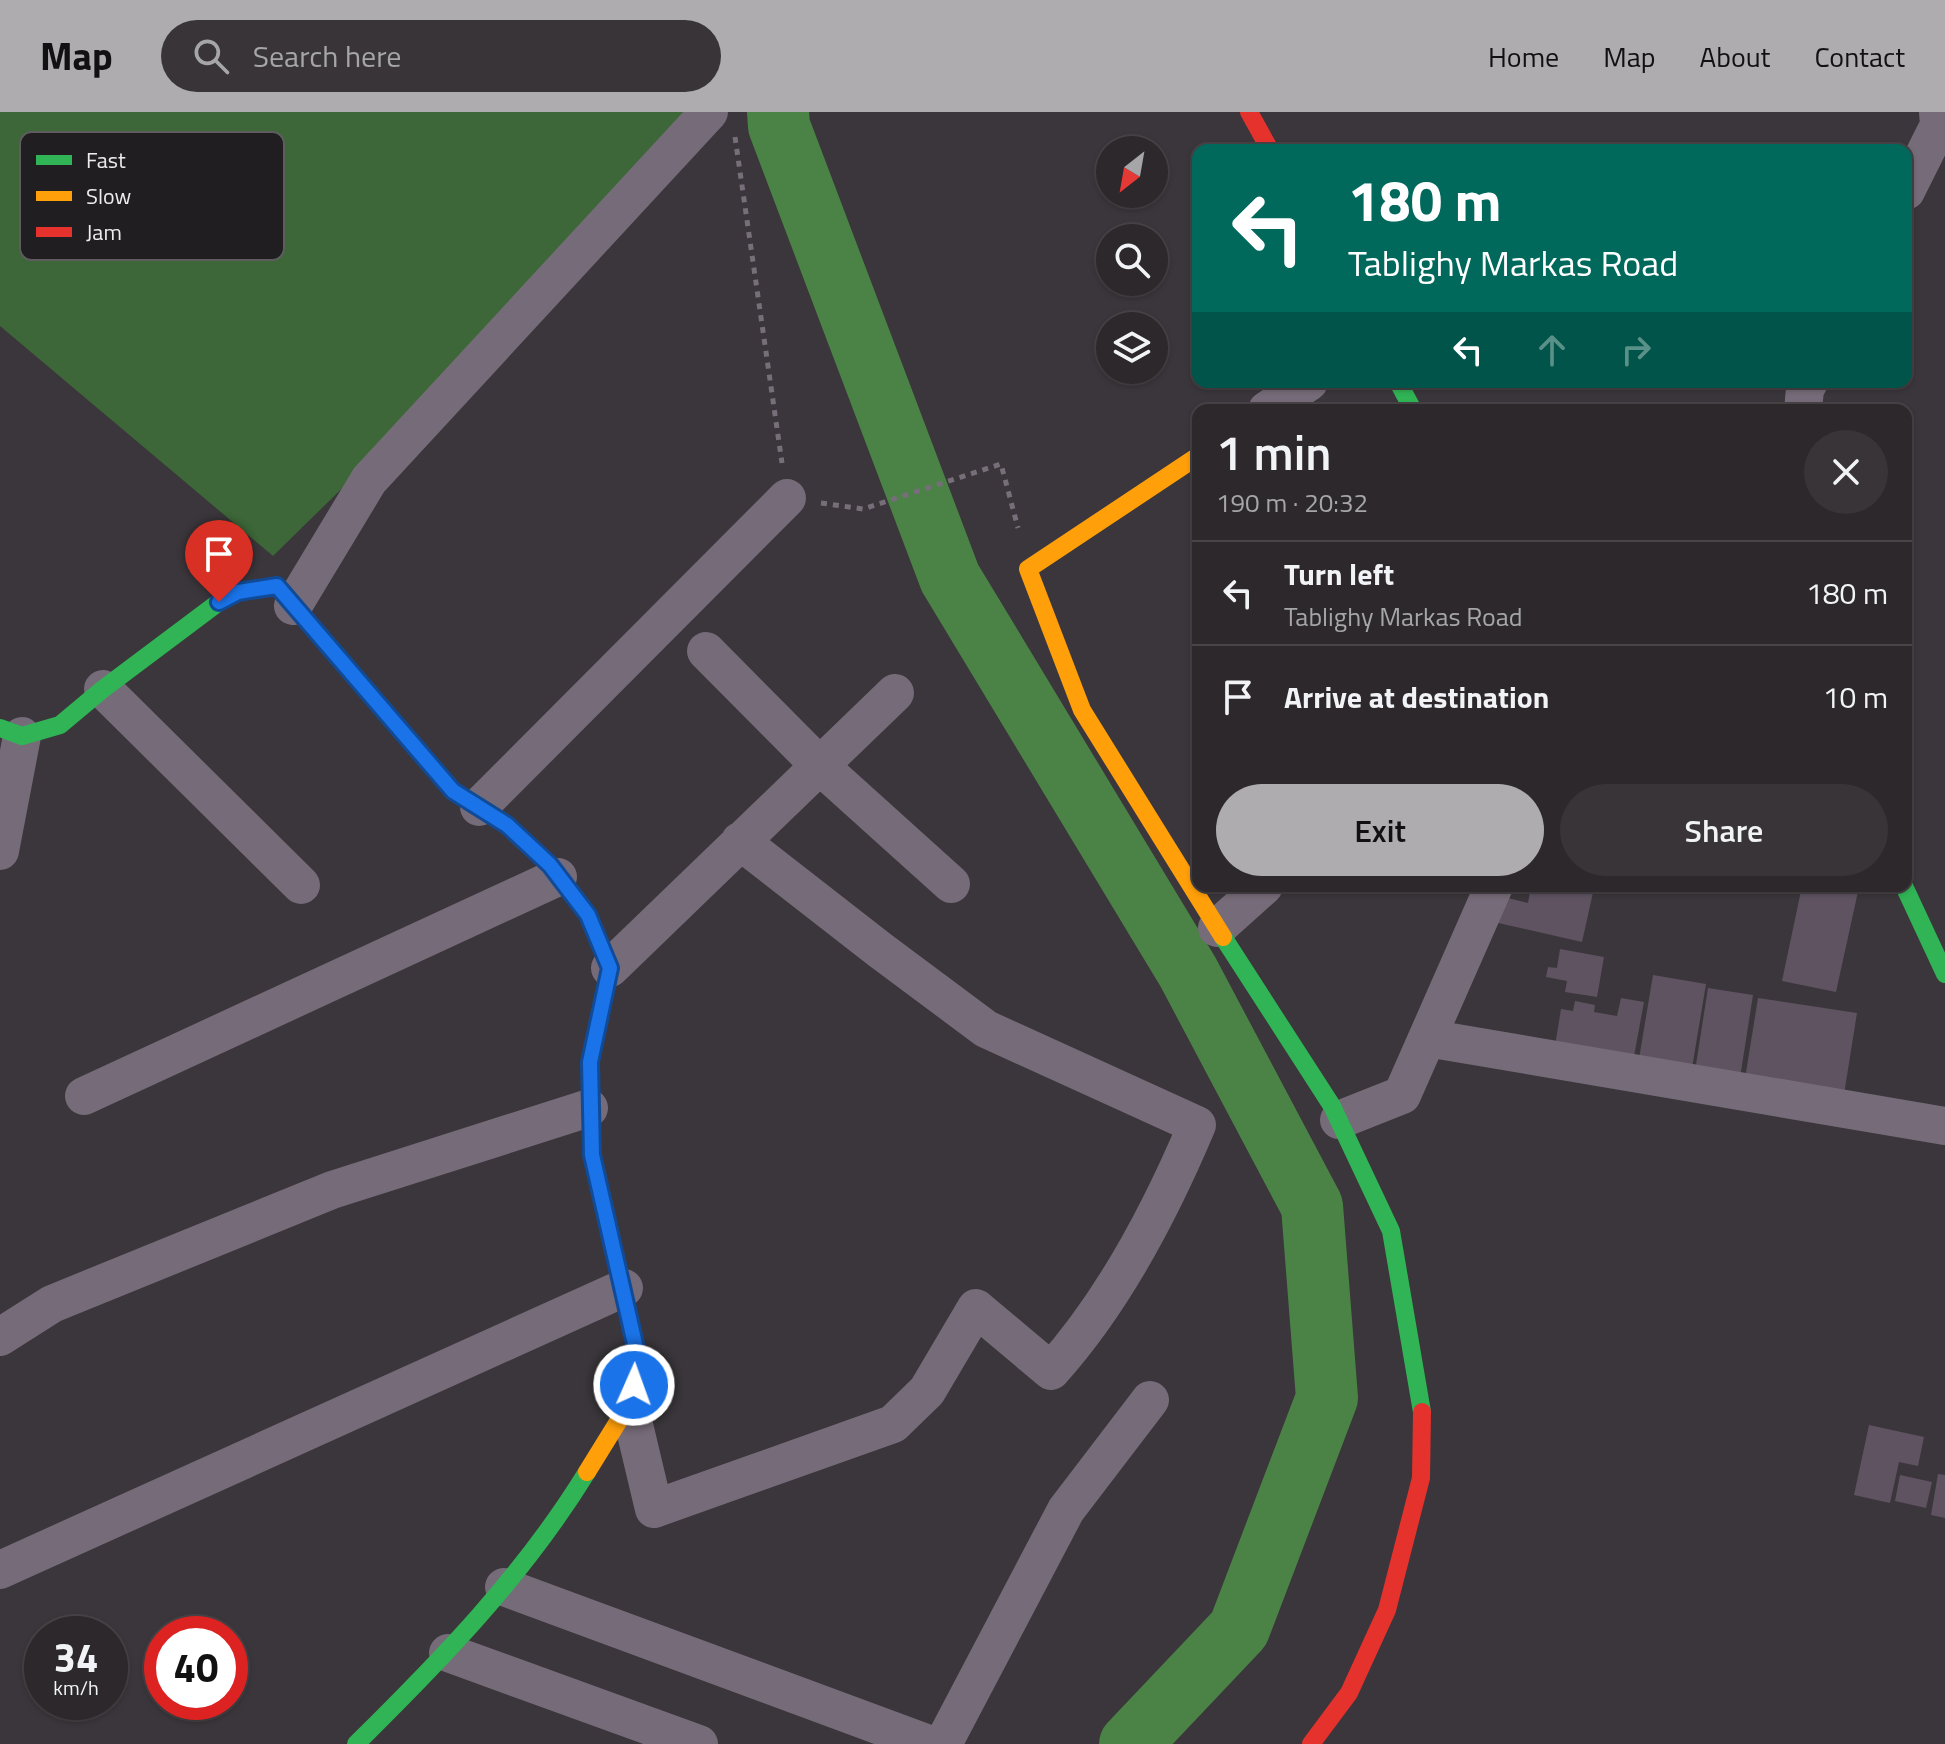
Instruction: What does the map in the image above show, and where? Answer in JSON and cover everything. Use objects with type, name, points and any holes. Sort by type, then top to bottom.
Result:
[{"type":"street","points":[[1249,112],[1267,144]]},
{"type":"street","points":[[1912,179],[1939,125],[1938,112]]},
{"type":"street","points":[[293,606],[369,480],[722,120]]},
{"type":"street","points":[[1276,404],[1300,388]]},
{"type":"street","points":[[1192,460],[1028,569],[1082,710],[1192,888]]},
{"type":"street","points":[[479,807],[787,498]]},
{"type":"street","points":[[0,851],[11,732],[41,733],[60,725],[219,602],[238,592],[277,586],[453,791],[507,825],[550,865],[588,915],[610,968]]},
{"type":"street","points":[[706,651],[820,766],[951,884]]},
{"type":"street","points":[[103,689],[301,885]]},
{"type":"street","points":[[356,1744],[448,1653],[504,1587],[558,1519],[629,1404],[640,1366],[592,1155],[589,1108],[590,1062],[610,968],[895,693]]},
{"type":"street","points":[[629,1404],[654,1509],[893,1424],[927,1391],[976,1308],[1051,1371],[1077,1342],[1132,1258],[1197,1125],[986,1029],[740,841]]},
{"type":"street","points":[[84,1096],[558,877]]},
{"type":"street","points":[[1195,892],[1332,1106],[1391,1231],[1422,1408],[1421,1478],[1387,1610],[1349,1693],[1311,1744]]},
{"type":"street","points":[[1217,928],[1257,892]]},
{"type":"street","points":[[1339,1120],[1402,1095],[1491,892]]},
{"type":"street","points":[[1907,892],[1945,974]]},
{"type":"street","points":[[1427,1038],[1945,1126]]},
{"type":"street","points":[[0,1337],[52,1304],[332,1190],[589,1108]]},
{"type":"street","points":[[0,1570],[624,1288]]},
{"type":"street","points":[[943,1744],[1066,1510],[1150,1400]]},
{"type":"street","points":[[504,1587],[929,1744]]},
{"type":"street","points":[[448,1653],[699,1744]]},
{"type":"path","points":[[722,120],[787,498],[863,509],[1001,464],[1028,569]]},
{"type":"green space","points":[[0,112],[720,112],[721,117],[273,556],[0,326]]},
{"type":"building","points":[[1530,892],[1593,892],[1582,942],[1485,920],[1491,894],[1528,903]]},
{"type":"building","points":[[1801,892],[1858,892],[1836,992],[1782,981]]},
{"type":"building","points":[[1560,949],[1604,957],[1597,997],[1565,992],[1567,981],[1546,977],[1548,967],[1557,968]]},
{"type":"building","points":[[1653,975],[1706,984],[1691,1074],[1638,1065]]},
{"type":"building","points":[[1708,988],[1753,995],[1740,1078],[1695,1071]]},
{"type":"building","points":[[1621,998],[1644,1002],[1632,1067],[1554,1052],[1561,1009],[1573,1011],[1575,1001],[1595,1005],[1594,1012],[1617,1016]]},
{"type":"building","points":[[1758,998],[1857,1013],[1842,1107],[1743,1091]]},
{"type":"building","points":[[1869,1425],[1924,1437],[1918,1466],[1899,1462],[1890,1503],[1854,1495]]},
{"type":"building","points":[[1938,1474],[1945,1475],[1945,1518],[1931,1515]]},
{"type":"building","points":[[1900,1475],[1932,1482],[1926,1508],[1895,1501]]},
{"type":"waterway","points":[[778,112],[779,126],[950,578],[1188,972],[1312,1206],[1327,1398],[1239,1629],[1130,1744]]},
{"type":"traffic: fast","points":[[1401,388],[1410,404]]},
{"type":"traffic: fast","points":[[0,728],[22,736],[60,725],[219,602],[238,592],[277,586],[453,791],[507,825],[517,835]]},
{"type":"traffic: fast","points":[[1907,892],[1945,974]]},
{"type":"traffic: fast","points":[[1223,937],[1332,1106],[1391,1231],[1422,1412]]},
{"type":"traffic: fast","points":[[356,1744],[480,1615],[536,1546],[587,1472]]},
{"type":"traffic: slow","points":[[1192,460],[1028,569],[1082,710],[1192,887]]},
{"type":"traffic: slow","points":[[517,835],[550,865],[588,915],[610,968],[590,1062],[592,1155],[640,1366],[629,1404],[587,1472]]},
{"type":"traffic: slow","points":[[1195,892],[1223,937]]},
{"type":"traffic: jam","points":[[1249,112],[1267,144]]},
{"type":"traffic: jam","points":[[1311,1744],[1349,1693],[1387,1610],[1421,1478],[1422,1412]]},
{"type":"route","points":[[219,602],[238,592],[277,586],[453,791],[507,825],[550,865],[588,915],[610,968],[590,1062],[592,1155],[640,1366],[634,1385]]}]
